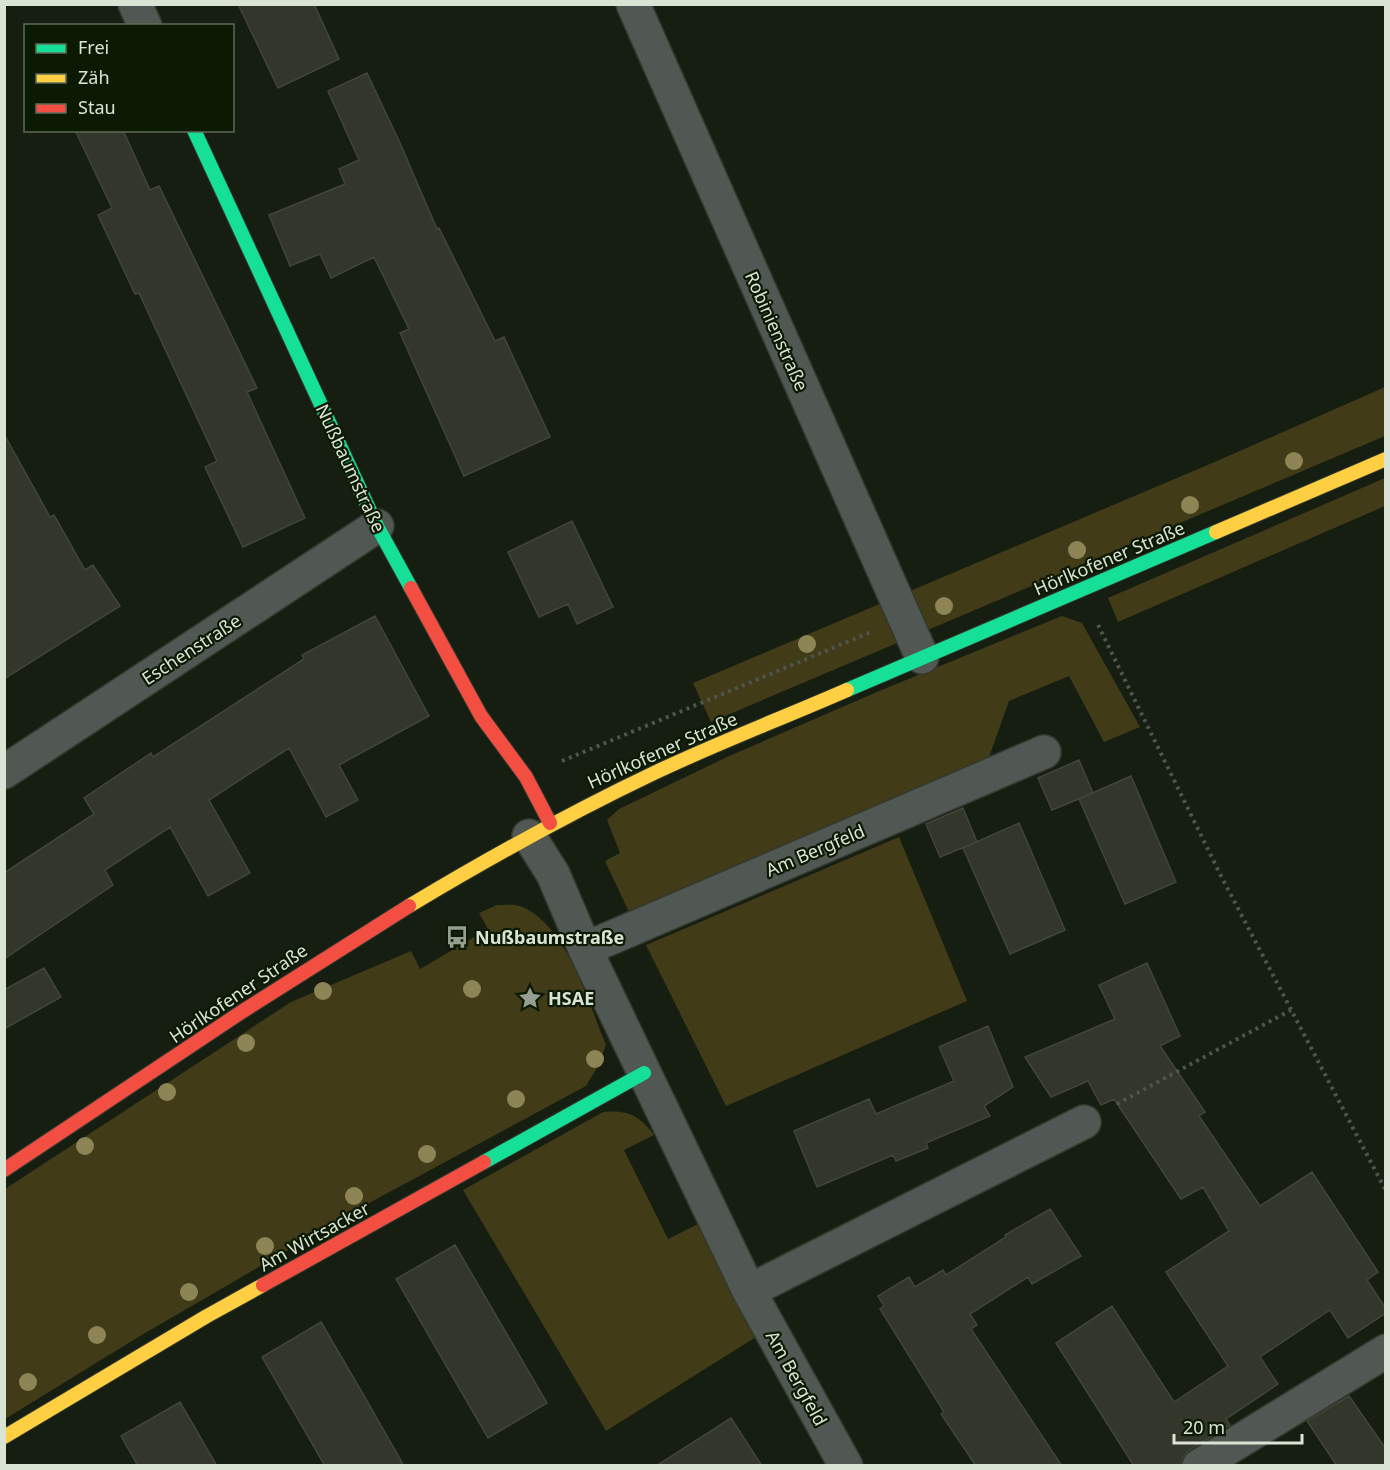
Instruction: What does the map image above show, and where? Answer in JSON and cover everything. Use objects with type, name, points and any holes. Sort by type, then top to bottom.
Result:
[{"type":"street","points":[[135,4],[144,24]]},
{"type":"street","name":"Robinienstraße","points":[[633,4],[922,657]]},
{"type":"street","name":"Nußbaumstraße","points":[[195,132],[377,526],[481,716],[525,777],[539,830]]},
{"type":"street","name":"Hörlkofener Straße","points":[[4,1170],[338,947],[587,804],[922,657],[1386,459]]},
{"type":"street","name":"Eschenstraße","points":[[4,772],[377,526]]},
{"type":"street","name":"Am Bergfeld","points":[[585,949],[1044,752]]},
{"type":"street","name":"Am Bergfeld","points":[[539,830],[553,874],[585,949],[749,1291],[846,1466]]},
{"type":"street","name":"Am Wirtsacker","points":[[4,1437],[207,1316],[645,1073]]},
{"type":"street","points":[[749,1291],[1084,1122]]},
{"type":"street","points":[[1199,1466],[1386,1351]]},
{"type":"path","points":[[1080,589],[1220,874],[1386,1191]]},
{"type":"path","points":[[525,777],[905,618]]},
{"type":"path","points":[[1084,1122],[1291,1010]]},
{"type":"shaded area","points":[[1385,387],[1385,436],[711,722],[693,683],[1217,461]]},
{"type":"shaded area","points":[[1385,478],[1385,506],[1118,622],[1108,598]]},
{"type":"shaded area","points":[[1062,616],[1082,623],[1140,727],[1104,742],[1069,676],[1009,701],[988,760],[641,909],[629,912],[605,861],[620,853],[607,820],[619,809],[727,757]]},
{"type":"shaded area","points":[[899,837],[967,1001],[726,1106],[646,945]]},
{"type":"shaded area","points":[[497,905],[520,906],[536,915],[563,946],[574,966],[606,1045],[598,1066],[586,1086],[371,1202],[140,1336],[5,1419],[5,1189],[291,1002],[411,951],[420,969],[488,929],[479,913]]},
{"type":"shaded area","points":[[603,1112],[632,1115],[638,1118],[654,1135],[624,1150],[668,1239],[698,1224],[756,1337],[606,1431],[463,1190]]},
{"type":"building","points":[[238,4],[314,4],[339,59],[278,88]]},
{"type":"building","points":[[367,73],[437,229],[439,228],[495,341],[504,337],[550,437],[464,476],[400,333],[409,329],[374,257],[331,278],[320,254],[290,266],[269,215],[345,184],[339,169],[359,160],[328,91]]},
{"type":"building","points":[[76,132],[124,132],[150,190],[159,186],[257,388],[247,392],[305,518],[243,547],[205,467],[217,461],[139,293],[135,294],[98,215],[112,208]]},
{"type":"building","points":[[4,434],[50,517],[54,515],[85,570],[93,565],[120,606],[4,679]]},
{"type":"building","points":[[572,521],[613,607],[577,624],[568,604],[539,617],[508,552]]},
{"type":"building","points":[[375,616],[429,716],[339,765],[358,800],[326,817],[289,748],[209,800],[250,873],[208,896],[170,827],[105,870],[113,885],[4,959],[4,873],[94,814],[84,798],[151,753],[153,757],[304,659],[302,655]]},
{"type":"building","points":[[1079,760],[1093,793],[1052,810],[1038,778]]},
{"type":"building","points":[[1131,776],[1176,882],[1125,904],[1079,799]]},
{"type":"building","points":[[963,808],[977,842],[940,857],[926,824]]},
{"type":"building","points":[[1019,823],[1065,930],[1010,954],[963,848]]},
{"type":"building","points":[[1147,963],[1180,1036],[1160,1046],[1205,1112],[1199,1116],[1260,1206],[1312,1172],[1378,1272],[1367,1280],[1386,1309],[1386,1313],[1348,1338],[1330,1310],[1260,1357],[1278,1384],[1226,1419],[1230,1425],[1189,1450],[1180,1466],[1134,1466],[1056,1343],[1112,1306],[1174,1402],[1228,1366],[1166,1272],[1229,1231],[1203,1187],[1181,1199],[1114,1099],[1101,1105],[1088,1081],[1051,1097],[1025,1057],[1115,1019],[1099,985]]},
{"type":"building","points":[[44,968],[61,997],[4,1029],[4,990]]},
{"type":"building","points":[[988,1026],[1013,1087],[984,1106],[990,1116],[926,1143],[928,1148],[896,1161],[893,1155],[817,1187],[794,1131],[869,1099],[876,1114],[954,1081],[939,1047]]},
{"type":"building","points":[[1050,1209],[1081,1256],[1032,1284],[1028,1277],[970,1314],[977,1325],[971,1329],[1062,1466],[976,1466],[941,1414],[944,1412],[880,1309],[884,1306],[878,1296],[909,1277],[915,1287],[943,1270],[946,1275],[1006,1237],[1005,1235]]},
{"type":"building","points":[[455,1245],[547,1403],[488,1438],[396,1279]]},
{"type":"building","points":[[321,1322],[404,1466],[325,1466],[262,1357]]},
{"type":"building","points":[[1349,1396],[1386,1449],[1386,1466],[1337,1466],[1307,1421]]},
{"type":"building","points":[[180,1402],[217,1466],[138,1466],[121,1436]]},
{"type":"building","points":[[731,1418],[762,1466],[656,1466]]},
{"type":"traffic: fast","points":[[195,132],[377,526],[411,588]]},
{"type":"traffic: fast","points":[[847,690],[1216,532]]},
{"type":"traffic: fast","points":[[484,1162],[644,1073]]},
{"type":"traffic: slow","points":[[1216,532],[1386,459]]},
{"type":"traffic: slow","points":[[409,906],[530,836],[623,788],[702,751],[847,690]]},
{"type":"traffic: slow","points":[[4,1437],[263,1285]]},
{"type":"traffic: jam","points":[[411,588],[481,716],[526,777],[550,823]]},
{"type":"traffic: jam","points":[[4,1170],[243,1011],[409,906]]},
{"type":"traffic: jam","points":[[263,1285],[484,1162]]},
{"type":"place","name":"Nußbaumstraße","points":[[457,937]]},
{"type":"place","name":"HSAE","points":[[530,998]]}]
